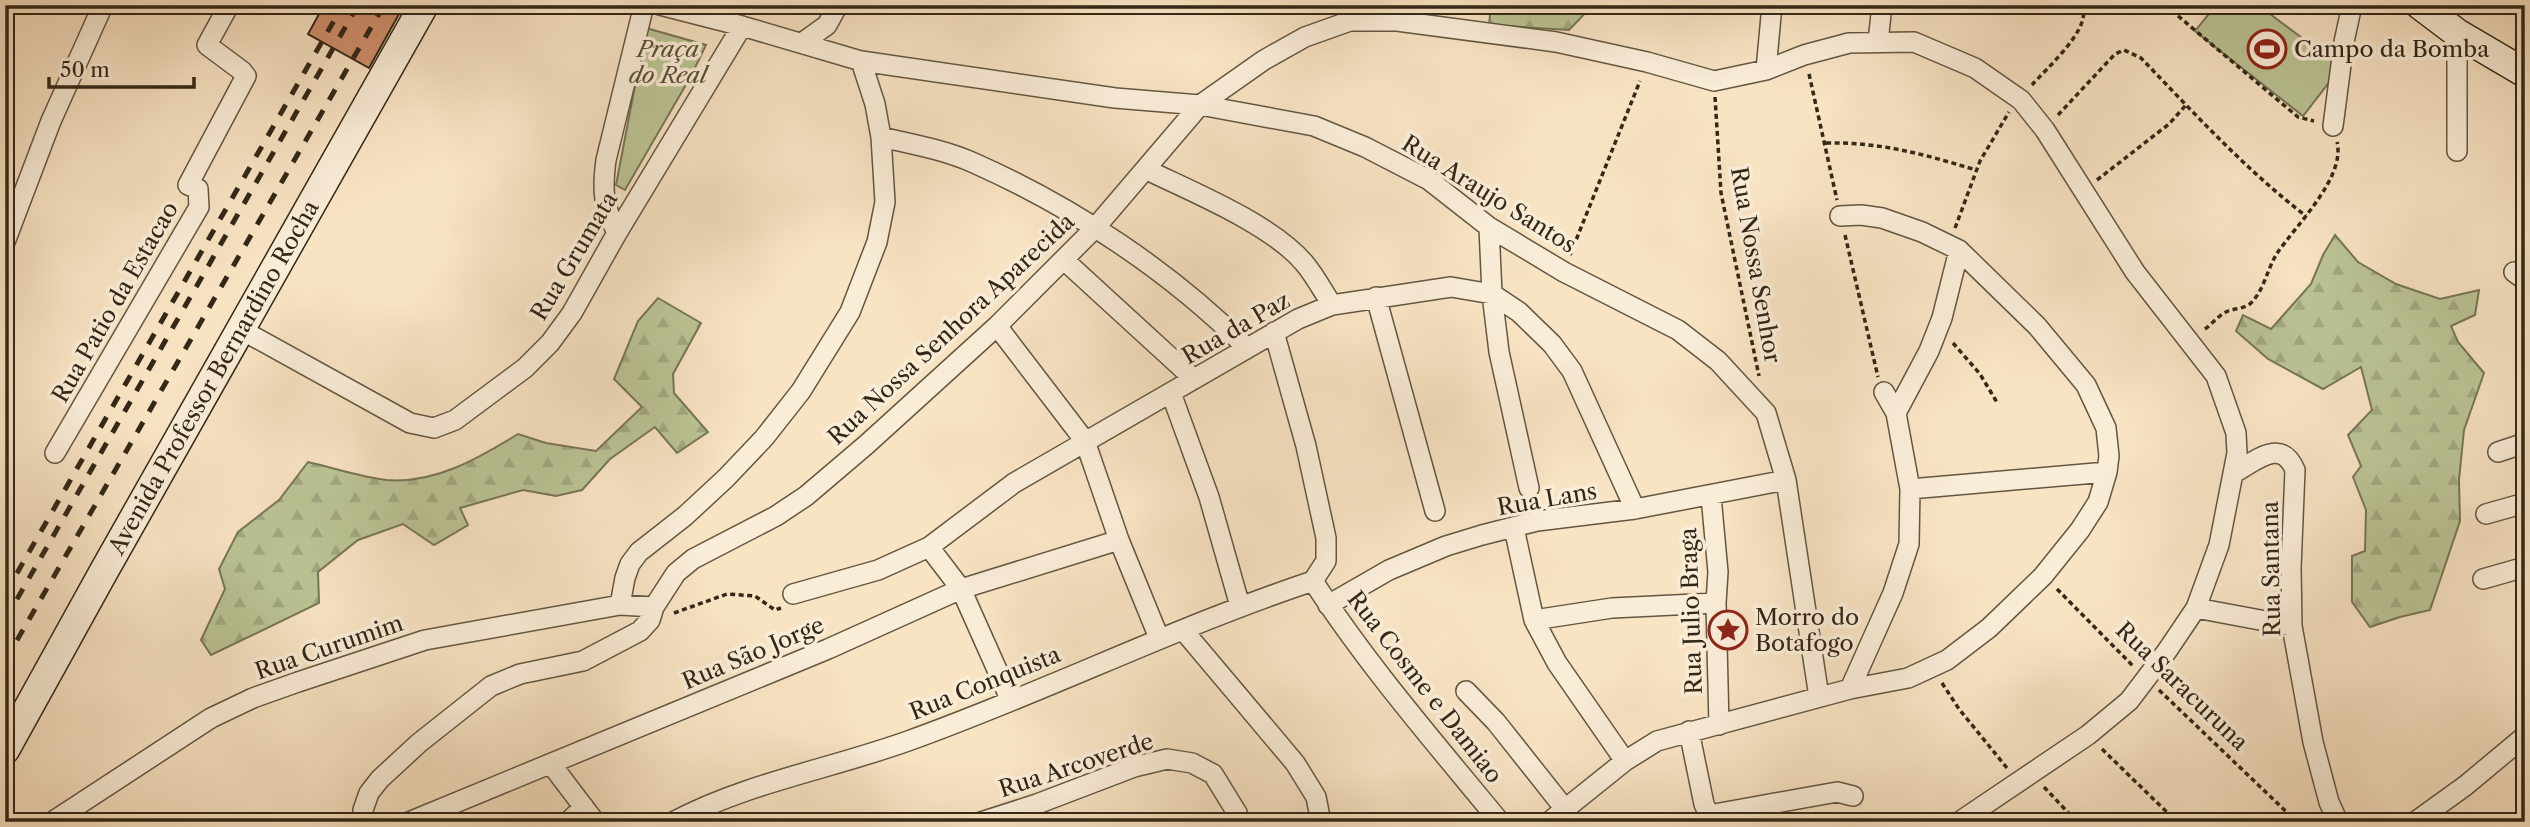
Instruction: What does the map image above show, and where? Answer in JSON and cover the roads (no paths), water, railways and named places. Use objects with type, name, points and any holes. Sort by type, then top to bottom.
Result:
[{"type":"main road","name":"Avenida Professor Bernardino Rocha","points":[[5,750],[424,5]]},
{"type":"main road","points":[[2420,5],[2457,33],[2525,73]]},
{"type":"street","points":[[5,242],[51,121],[103,5]]},
{"type":"street","name":"Rua Patio da Estacao","points":[[55,453],[199,207],[198,188],[188,185],[246,76],[207,45],[229,5]]},
{"type":"street","points":[[617,233],[606,212],[603,178],[644,5]]},
{"type":"street","name":"Rua Araujo Santos","points":[[660,5],[861,61],[1115,98],[1200,105],[1314,126],[1365,146],[1429,180],[1489,227],[1564,272],[1678,330],[1718,361],[1766,413],[1786,480],[1819,697]]},
{"type":"street","points":[[802,43],[827,25],[838,5]]},
{"type":"street","points":[[1766,70],[1772,5]]},
{"type":"street","points":[[1878,42],[1882,5]]},
{"type":"street","points":[[2333,126],[2352,5]]},
{"type":"street","name":"Rua Nossa Senhora Aparecida","points":[[364,822],[363,810],[366,801],[380,779],[419,743],[491,686],[520,674],[583,661],[640,631],[650,620],[653,610],[676,573],[684,566],[776,516],[806,496],[866,445],[998,326],[1064,260],[1147,170],[1200,105],[1264,60],[1306,37],[1350,21],[1397,21],[1556,42],[1647,62],[1714,81],[1766,70],[1804,55],[1849,43],[1914,42],[1975,68],[2021,100],[2045,130],[2135,272],[2216,376],[2236,433],[2234,473],[2219,545],[2196,608],[2129,701],[2088,735],[1959,822]]},
{"type":"street","name":"Rua Grumata","points":[[240,329],[410,423],[434,428],[455,420],[525,368],[550,343],[572,313],[742,26]]},
{"type":"street","points":[[2457,33],[2457,151]]},
{"type":"street","points":[[620,605],[630,564],[639,552],[685,516],[764,438],[802,391],[850,312],[877,242],[885,202],[881,137],[875,104],[861,61]]},
{"type":"street","points":[[881,137],[972,162],[1095,228],[1179,288],[1218,319],[1247,348]]},
{"type":"street","points":[[1147,170],[1227,208],[1278,240],[1305,263],[1332,305]]},
{"type":"street","points":[[1549,822],[1625,761],[1657,741],[1850,689],[1908,678],[1948,660],[1989,628],[2043,576],[2098,502],[2109,456],[2106,428],[2087,385],[2037,326],[1954,248],[1922,232],[1882,218],[1840,216]]},
{"type":"street","points":[[1489,227],[1492,294],[1499,352],[1529,488]]},
{"type":"street","points":[[1896,413],[1942,318],[1954,248]]},
{"type":"street","points":[[1064,260],[1194,379]]},
{"type":"street","name":"Rua da Paz","points":[[793,594],[878,570],[929,547],[1014,482],[1298,318],[1332,305],[1451,288],[1492,294],[1519,312],[1552,344],[1572,371],[1635,509]]},
{"type":"street","points":[[1376,297],[1434,511]]},
{"type":"street","points":[[998,326],[1085,442],[1119,540],[1159,638]]},
{"type":"street","points":[[1274,332],[1306,446],[1326,538],[1326,561],[1312,581]]},
{"type":"street","points":[[1850,689],[1893,593],[1909,544],[1910,489],[1896,413],[1884,392]]},
{"type":"street","points":[[1171,393],[1209,497],[1240,606]]},
{"type":"street","points":[[2498,452],[2525,443]]},
{"type":"street","name":"Rua Santana","points":[[2234,473],[2268,454],[2280,452],[2290,457],[2295,470],[2291,568],[2292,626],[2313,742],[2329,802],[2338,822]]},
{"type":"street","points":[[1910,489],[2107,472]]},
{"type":"street","name":"Rua Lans","points":[[1328,605],[1389,570],[1446,546],[1537,521],[1635,509],[1786,480]]},
{"type":"street","name":"Rua Julio Braga","points":[[1711,496],[1718,572],[1716,603],[1719,725]]},
{"type":"street","points":[[2486,514],[2525,503]]},
{"type":"street","points":[[1514,528],[1534,620],[1556,663],[1625,761]]},
{"type":"street","name":"Rua São Jorge","points":[[409,822],[828,649],[961,589],[1119,540]]},
{"type":"street","points":[[929,547],[961,589],[1011,701]]},
{"type":"street","points":[[2483,579],[2525,567]]},
{"type":"street","name":"Rua Cosme e Damiao","points":[[1312,581],[1427,733],[1500,822]]},
{"type":"street","name":"Rua Conquista","points":[[673,822],[713,802],[907,741],[1240,606],[1312,581]]},
{"type":"street","points":[[1534,620],[1612,608],[1716,603]]},
{"type":"street","name":"Rua Curumim","points":[[52,822],[211,718],[253,698],[425,640],[620,605],[653,610]]},
{"type":"street","points":[[2196,608],[2292,626]]},
{"type":"street","points":[[1183,630],[1295,763],[1316,797],[1321,822]]},
{"type":"street","points":[[1466,691],[1496,722],[1565,808]]},
{"type":"street","points":[[1689,731],[1704,804],[1709,815],[1837,792],[1853,796]]},
{"type":"street","points":[[2414,822],[2465,786],[2525,736]]},
{"type":"street","name":"Rua Arcoverde","points":[[981,822],[1037,804],[1133,767],[1167,759],[1192,763],[1213,774],[1240,822]]},
{"type":"street","points":[[551,764],[589,815],[568,822]]},
{"type":"railway","points":[[5,594],[343,5]]},
{"type":"railway","points":[[5,620],[358,5]]},
{"type":"railway","points":[[5,661],[384,5]]},
{"type":"place","name":"Campo da Bomba","points":[[2267,49]]},
{"type":"place","name":"Morro do Botafogo","points":[[1728,630]]},
{"type":"park label","name":"Praça do Real","points":[[668,62]]}]
